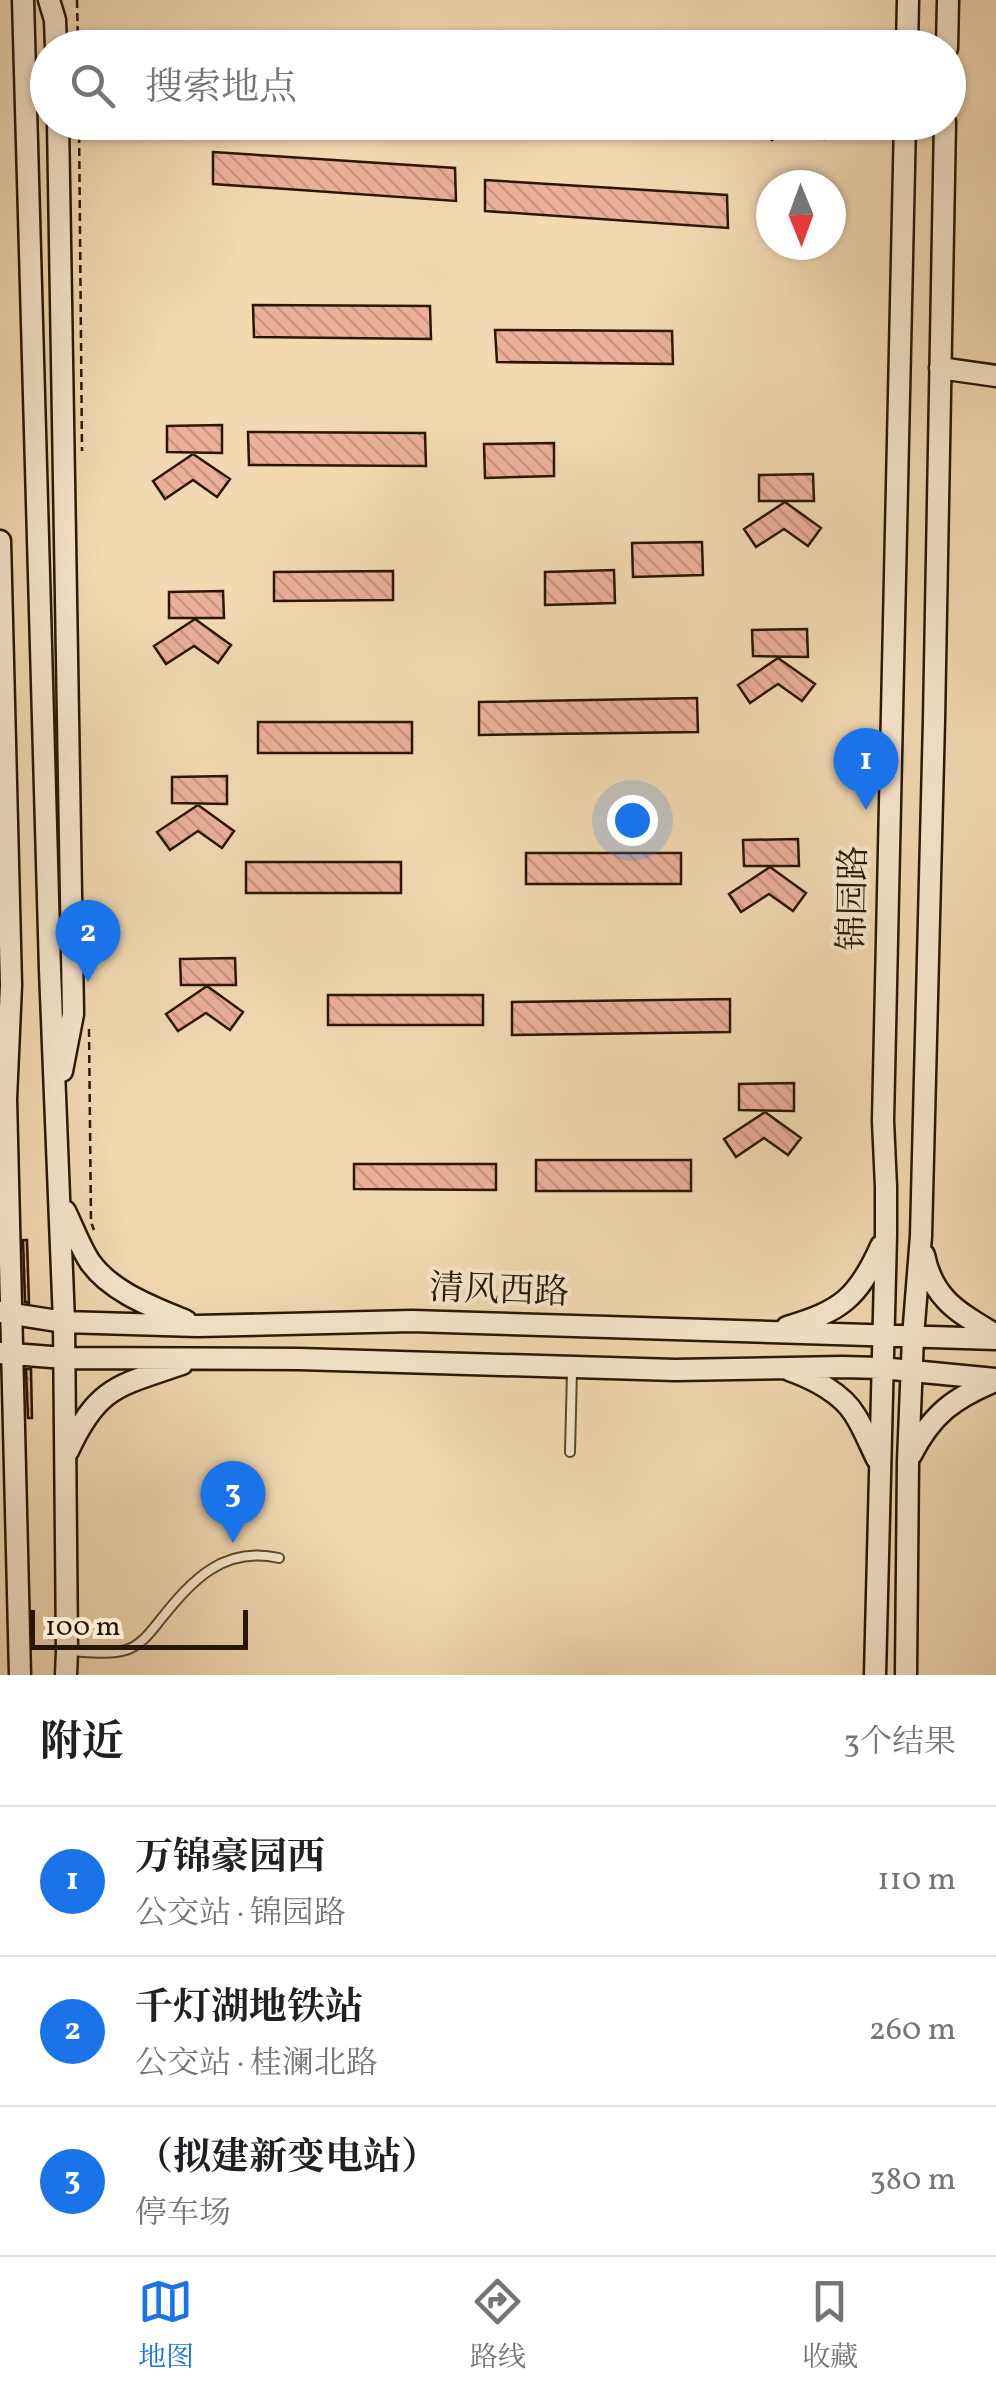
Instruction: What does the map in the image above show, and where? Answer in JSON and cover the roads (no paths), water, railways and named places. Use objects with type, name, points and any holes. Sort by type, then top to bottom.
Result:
[{"type":"main road","points":[[24,0],[64,1322],[68,1675]]},
{"type":"main road","points":[[49,0],[55,30]]},
{"type":"main road","points":[[907,30],[908,0]]},
{"type":"main road","points":[[947,30],[948,0]]},
{"type":"main road","points":[[56,1102],[73,1014],[58,140]]},
{"type":"main road","name":"锦园路","points":[[875,1675],[886,1235],[882,1121],[906,140]]},
{"type":"main road","points":[[906,1675],[908,1462],[920,1236],[934,720],[945,140]]},
{"type":"main road","points":[[940,368],[996,376]]},
{"type":"main road","points":[[0,541],[10,985],[5,1354],[14,1456],[20,1675]]},
{"type":"main road","points":[[0,1054],[6,1099]]},
{"type":"main road","points":[[60,1202],[89,1261],[104,1278],[146,1304],[196,1326]]},
{"type":"main road","points":[[771,1332],[819,1318],[844,1304],[862,1282],[886,1235]]},
{"type":"main road","points":[[920,1236],[934,1286],[948,1304],[996,1337]]},
{"type":"main road","name":"清风西路","points":[[5,1313],[64,1322],[196,1326],[412,1322],[996,1337]]},
{"type":"main road","name":"清风西路","points":[[5,1354],[675,1370],[777,1366],[881,1368],[996,1380]]},
{"type":"main road","points":[[65,1457],[94,1404],[110,1390],[199,1358]]},
{"type":"main road","points":[[777,1366],[805,1376],[854,1412],[879,1465]]},
{"type":"main road","points":[[908,1462],[922,1434],[939,1413],[967,1392],[996,1380]]},
{"type":"main road","points":[[0,1436],[14,1456]]},
{"type":"main road","points":[[6,1675],[19,1624]]},
{"type":"lane","points":[[570,1452],[572,1367]]},
{"type":"lane","points":[[67,1652],[126,1650],[144,1640],[193,1582],[221,1563],[248,1555],[279,1558]]},
{"type":"place","name":"万锦豪园西","points":[[866,810]]},
{"type":"place","name":"千灯湖地铁站","points":[[88,982]]},
{"type":"place","name":"（拟建新变电站）","points":[[233,1543]]}]
